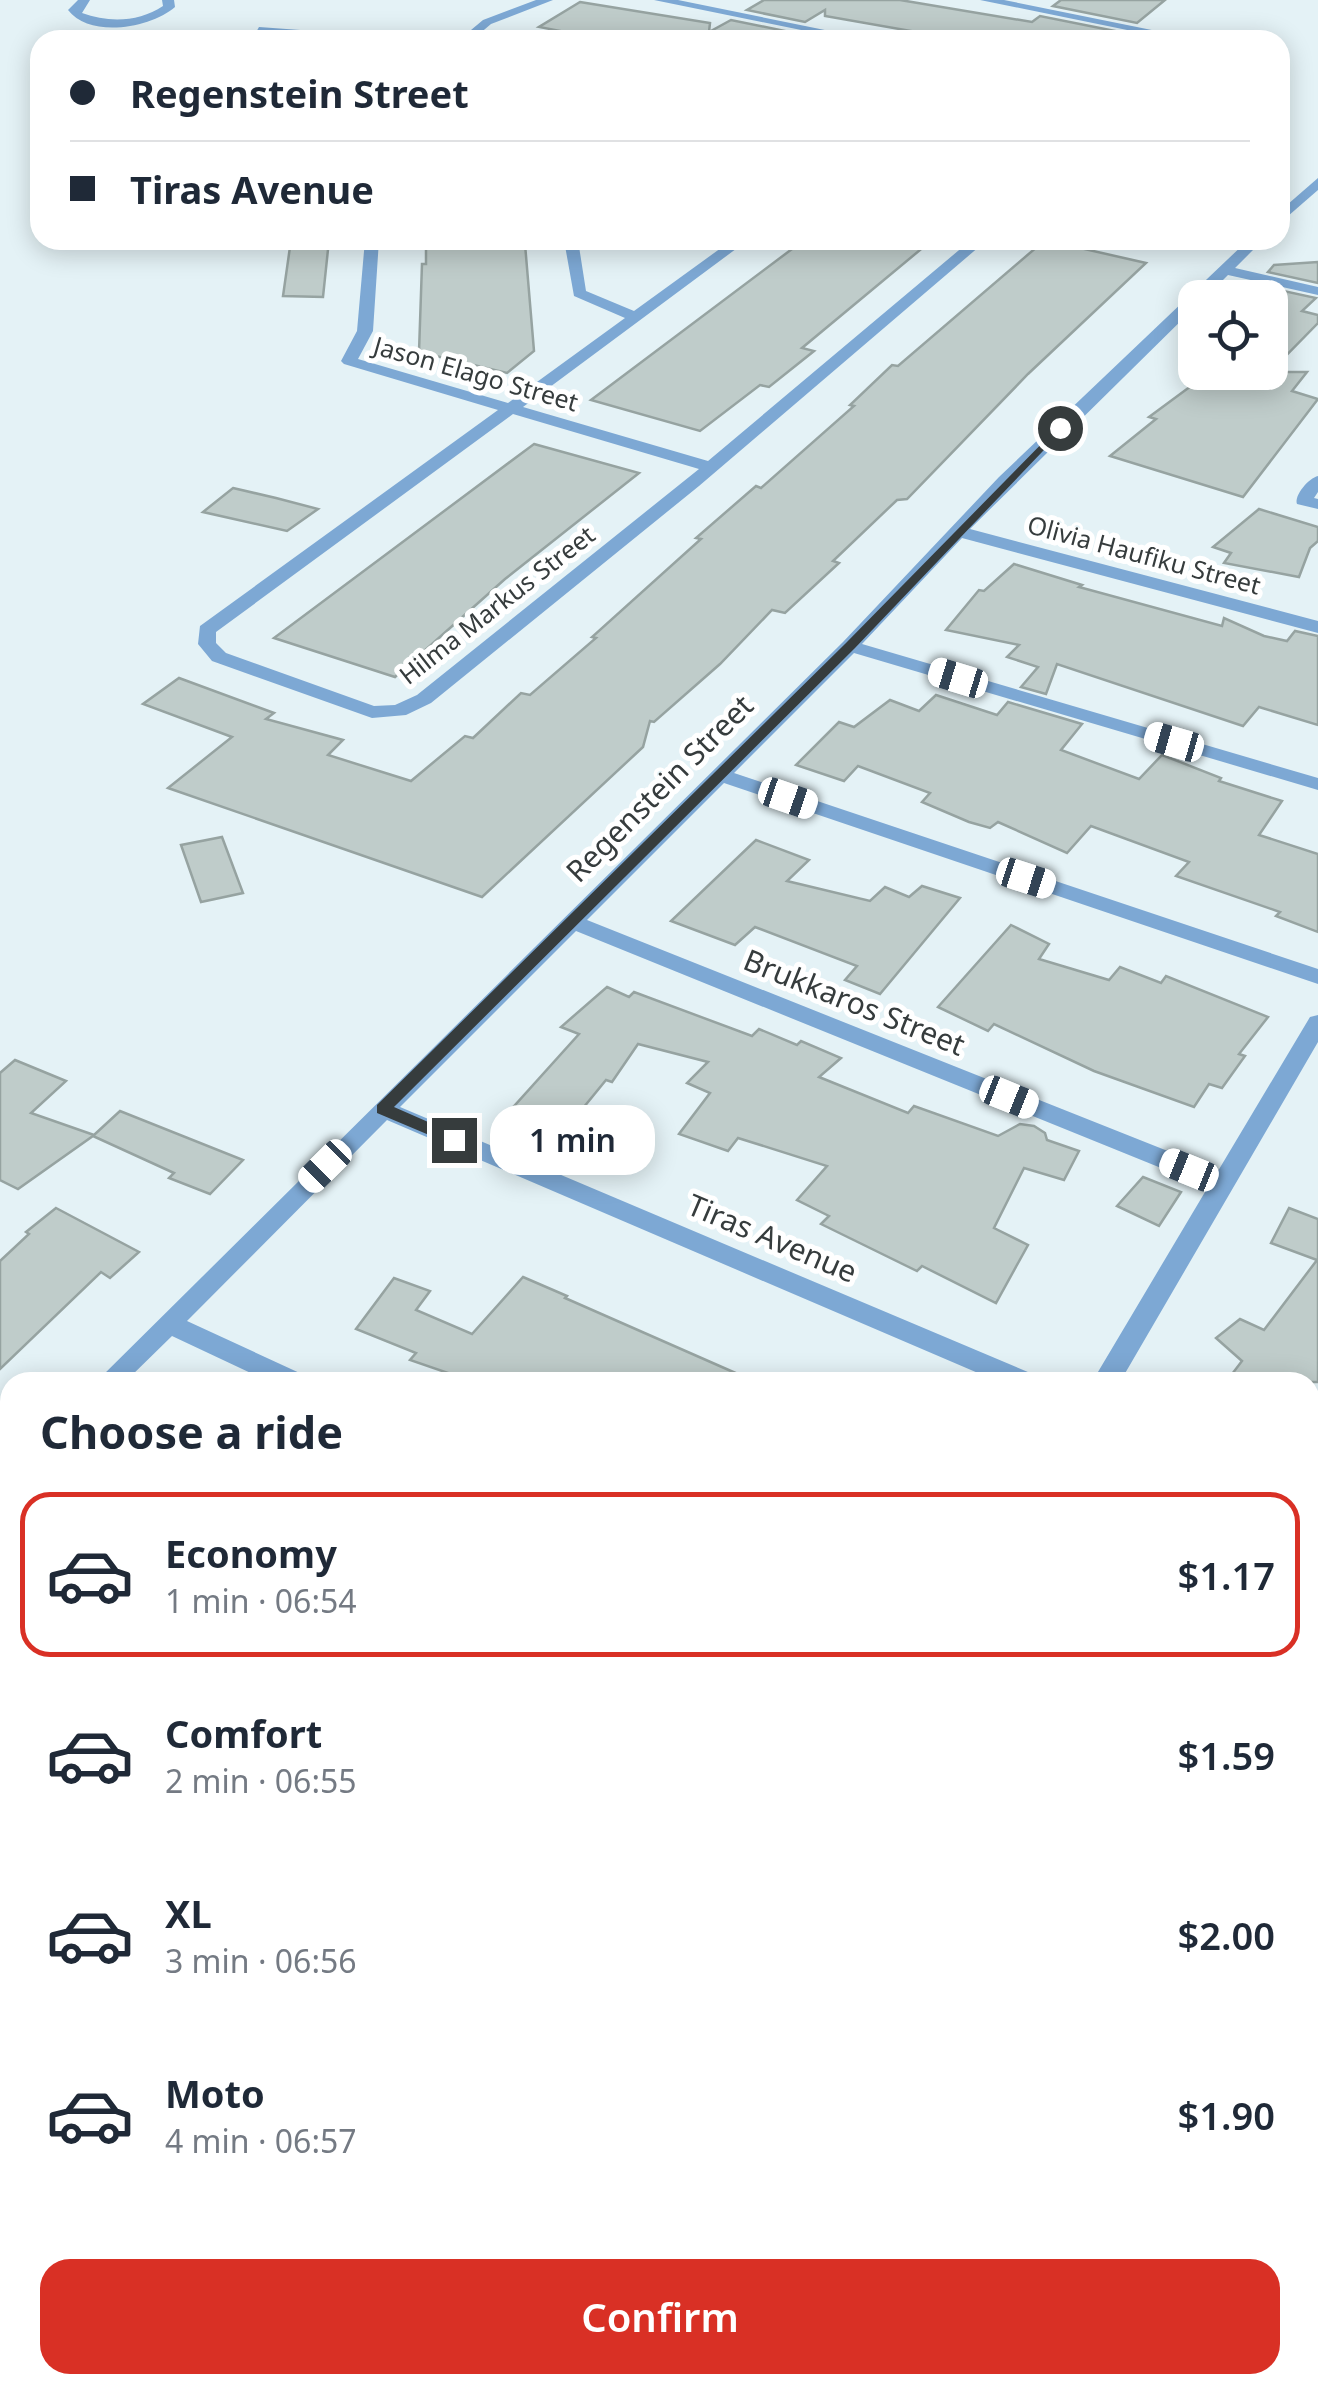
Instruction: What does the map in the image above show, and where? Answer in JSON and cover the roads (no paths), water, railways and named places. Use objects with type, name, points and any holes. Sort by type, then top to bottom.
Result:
[{"type":"street","points":[[84,0],[74,10],[78,15],[112,22],[154,16],[169,7],[169,0]]},
{"type":"street","points":[[477,30],[487,22],[547,0]]},
{"type":"street","points":[[660,0],[816,30]]},
{"type":"street","points":[[986,0],[1142,30]]},
{"type":"street","points":[[1290,211],[1312,196],[1318,182]]},
{"type":"street","name":"Jason Elago Street","points":[[371,250],[364,331],[349,361],[711,466]]},
{"type":"street","points":[[572,250],[579,294],[636,316]]},
{"type":"street","name":"Hilma Markus Street","points":[[726,250],[207,630],[207,644],[219,657],[372,712],[399,711],[424,699],[968,250]]},
{"type":"street","name":"Regenstein Street","points":[[118,1372],[850,646],[957,531],[1245,250]]},
{"type":"street","points":[[1224,270],[1318,291]]},
{"type":"street","points":[[1318,482],[1303,500],[1318,504]]},
{"type":"street","name":"Olivia Haufiku Street","points":[[957,531],[1318,627]]},
{"type":"street","points":[[850,646],[1318,784]]},
{"type":"street","points":[[720,775],[1318,977]]},
{"type":"street","name":"Brukkaros Street","points":[[572,922],[1225,1184]]},
{"type":"street","points":[[1112,1372],[1318,1022]]},
{"type":"street","name":"Tiras Avenue","points":[[383,1109],[1001,1372]]},
{"type":"street","points":[[168,1323],[273,1372]]}]
